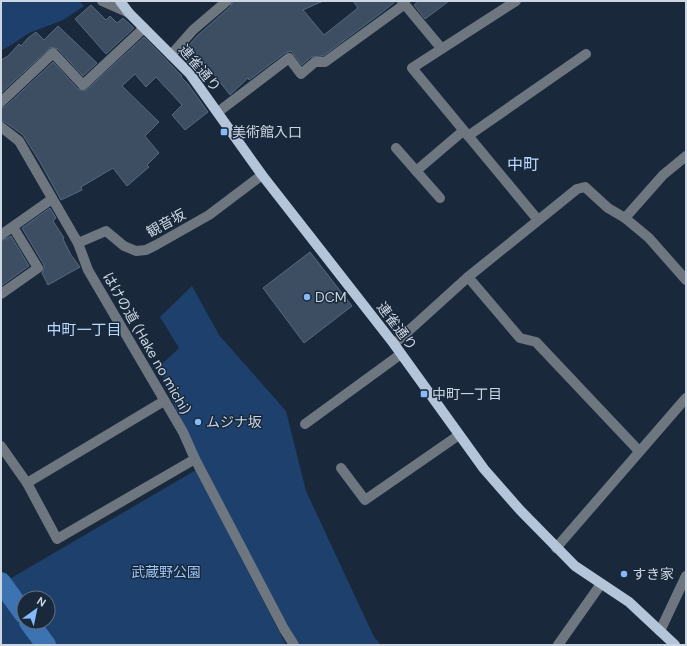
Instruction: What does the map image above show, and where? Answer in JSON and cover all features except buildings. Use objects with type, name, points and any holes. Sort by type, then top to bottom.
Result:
[{"type":"main road","name":"連雀通り","points":[[120,1],[129,13],[190,74],[262,175],[394,344],[484,469],[520,510],[575,566],[629,602],[675,645]]},
{"type":"street","points":[[102,1],[129,13]]},
{"type":"street","points":[[171,55],[193,30],[227,1]]},
{"type":"street","points":[[218,112],[289,58],[301,74],[315,62],[325,62],[403,2],[441,48]]},
{"type":"street","points":[[512,2],[412,68],[538,220]]},
{"type":"street","points":[[1,102],[53,53],[83,85],[144,28]]},
{"type":"street","points":[[416,171],[466,133],[586,54]]},
{"type":"street","name":"はけの道 (Hake no michi)","points":[[1,127],[18,141],[78,244],[88,270],[183,432],[195,459],[284,629],[294,645]]},
{"type":"street","points":[[396,148],[440,198]]},
{"type":"street","points":[[624,218],[663,176],[686,156]]},
{"type":"street","name":"観音坂","points":[[78,244],[106,231],[124,246],[136,251],[146,250],[209,215],[262,175]]},
{"type":"street","points":[[394,344],[468,277],[577,189],[585,187],[608,208],[624,218],[649,238],[686,280]]},
{"type":"street","points":[[1,235],[52,199]]},
{"type":"street","points":[[1,294],[38,268],[13,227]]},
{"type":"street","points":[[468,277],[520,338],[536,342],[639,451]]},
{"type":"street","points":[[305,424],[401,354]]},
{"type":"street","points":[[556,548],[686,398]]},
{"type":"street","points":[[27,483],[164,401]]},
{"type":"street","points":[[341,468],[365,500],[459,435]]},
{"type":"street","points":[[1,446],[27,483],[58,540],[195,459]]},
{"type":"street","points":[[660,631],[686,576]]},
{"type":"street","points":[[558,645],[601,584]]},
{"type":"green space","points":[[1,1],[79,1],[84,6],[63,20],[29,33],[1,50]]},
{"type":"green space","points":[[192,286],[219,335],[286,411],[306,491],[374,637],[381,645],[299,645],[250,559],[182,425],[159,367],[179,348],[160,317]]},
{"type":"green space","name":"武蔵野公園","points":[[196,470],[286,645],[1,645],[1,584]]},
{"type":"waterway","points":[[1,582],[16,603]]},
{"type":"waterway","points":[[35,630],[46,645]]},
{"type":"place","name":"美術館入口","points":[[224,132]]},
{"type":"place","name":"DCM","points":[[307,297]]},
{"type":"place","name":"中町一丁目","points":[[424,394]]},
{"type":"place","name":"ムジナ坂","points":[[198,422]]},
{"type":"place","name":"すき家","points":[[624,574]]},
{"type":"district","name":"中町","points":[[523,164]]},
{"type":"district","name":"中町一丁目","points":[[84,330]]}]
